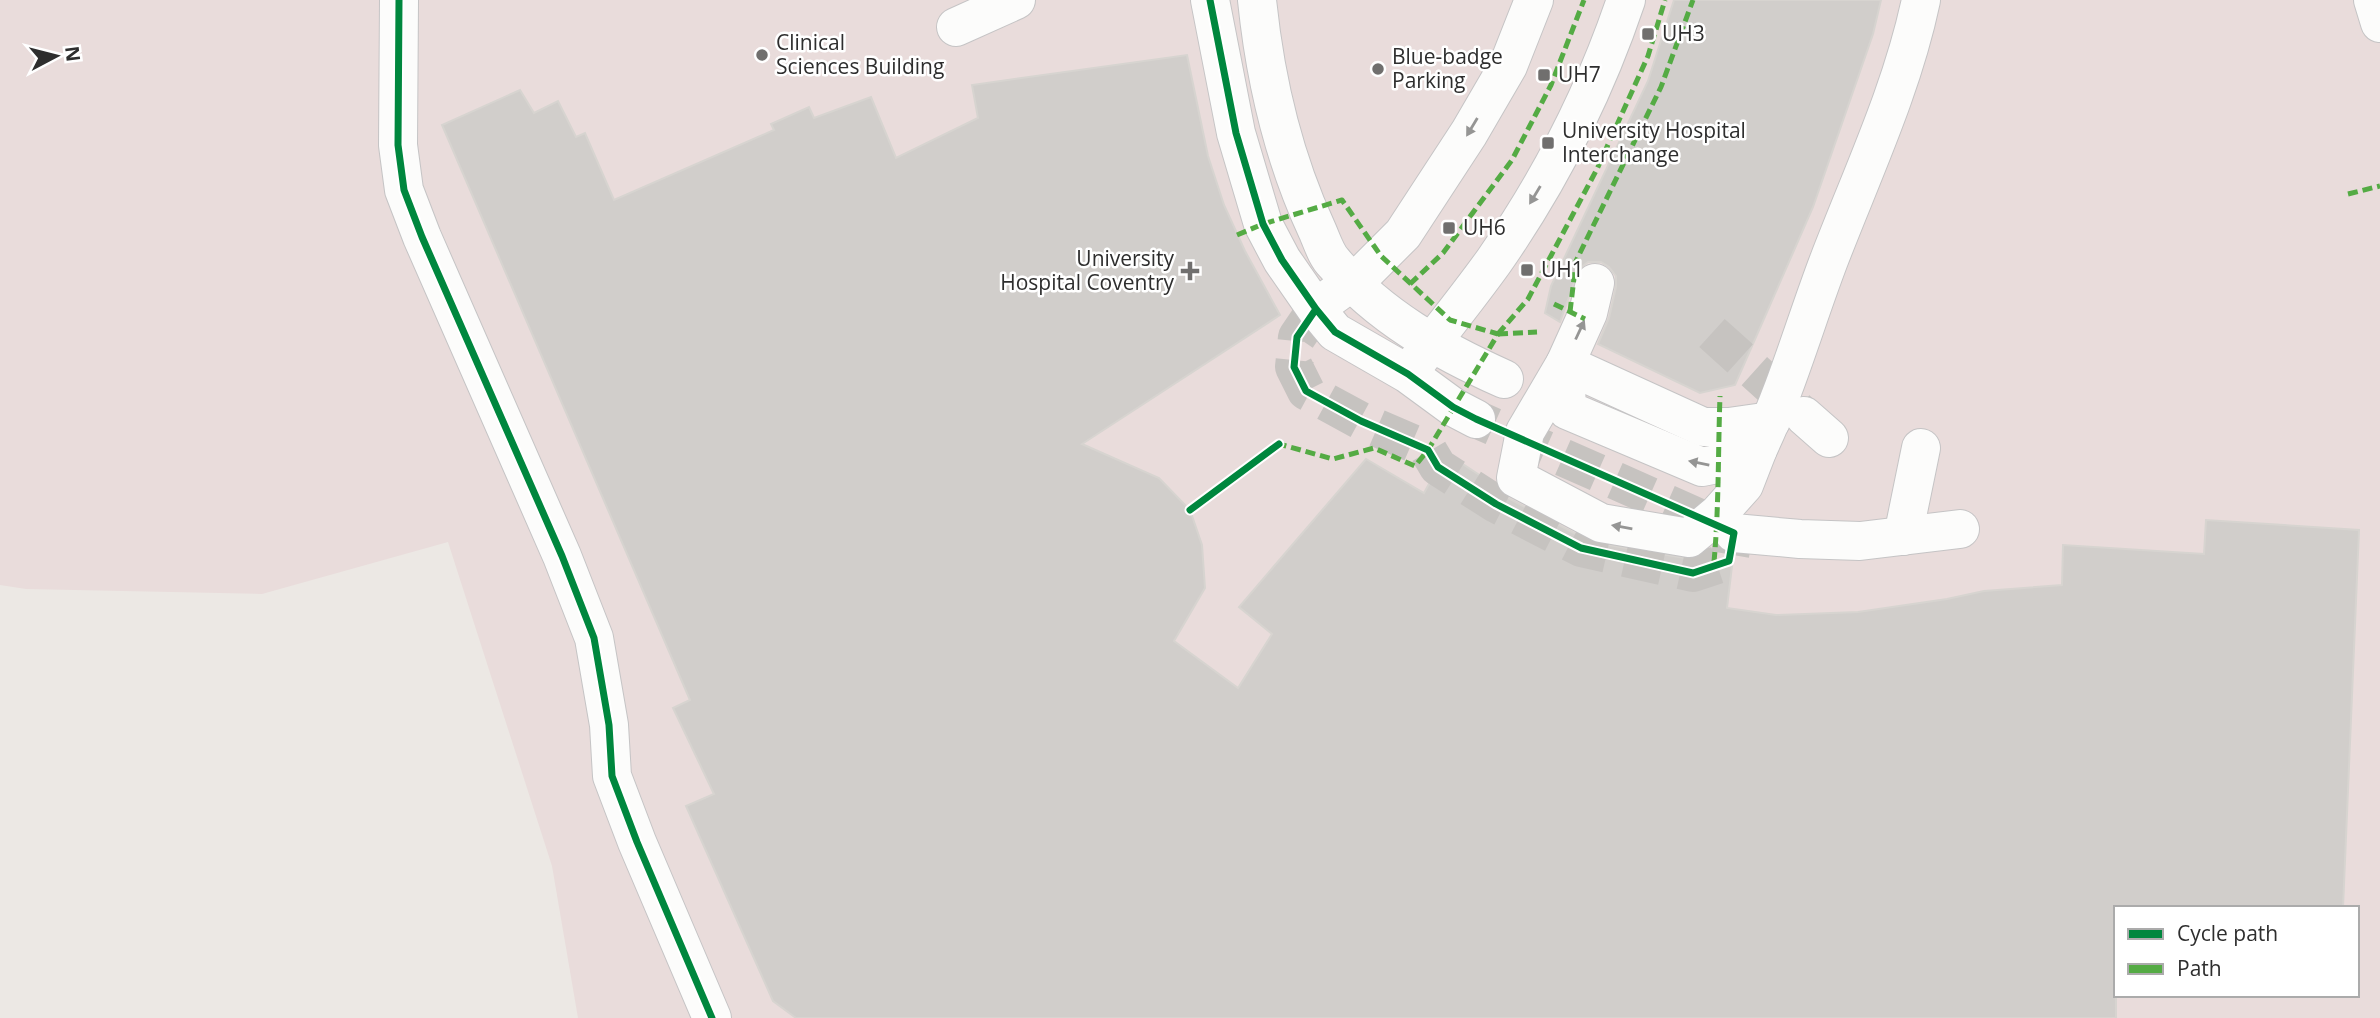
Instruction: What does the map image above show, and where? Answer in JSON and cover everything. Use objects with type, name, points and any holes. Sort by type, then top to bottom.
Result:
[{"type":"street","points":[[398,0],[398,145],[404,190],[422,237],[562,556],[594,638],[609,725],[612,776],[637,842],[712,1018]]},
{"type":"street","points":[[956,27],[1016,0]]},
{"type":"street","points":[[1210,0],[1236,133],[1263,224],[1282,260],[1334,295],[1373,302],[1464,361],[1504,379]]},
{"type":"street","points":[[1235,0],[1239,35],[1269,160],[1302,252],[1334,295]]},
{"type":"street","points":[[1257,0],[1275,106],[1300,194],[1332,261],[1335,332],[1408,374],[1453,407],[1475,419]]},
{"type":"street","points":[[1334,295],[1403,234],[1469,133],[1508,66],[1534,0]]},
{"type":"street","points":[[1408,374],[1494,260],[1550,169],[1586,102],[1626,0]]},
{"type":"street","points":[[1595,283],[1588,313],[1565,364],[1525,432],[1516,478],[1601,523],[1689,538],[1718,514],[1791,431],[1829,260],[1883,126],[1921,0]]},
{"type":"street","points":[[2373,0],[2380,23]]},
{"type":"street","points":[[1565,364],[1703,428],[1791,431]]},
{"type":"street","points":[[1902,536],[1921,448]]},
{"type":"street","points":[[1734,533],[1860,541],[1961,529]]},
{"type":"shaded area","name":"University Hospital Coventry","points":[[0,0],[2380,0],[2380,1018],[578,1018],[552,866],[448,542],[262,594],[26,589],[0,585]]},
{"type":"building","points":[[1674,0],[1881,0],[1873,34],[1813,207],[1735,385],[1700,393],[1598,344],[1609,318],[1616,287],[1616,276],[1601,262],[1588,262],[1579,269],[1560,322],[1545,313],[1551,286],[1648,81]]},
{"type":"building","points":[[1187,55],[1208,156],[1224,205],[1245,251],[1280,315],[1082,444],[1159,478],[1190,510],[1202,545],[1205,588],[1174,641],[1238,688],[1272,634],[1239,607],[1366,459],[1424,493],[1446,453],[1496,486],[1506,497],[1591,542],[1732,566],[1727,608],[1776,615],[1858,612],[1984,591],[2062,585],[2063,545],[2204,554],[2206,520],[2359,530],[2343,906],[2114,906],[2116,1018],[796,1018],[773,1001],[686,806],[714,794],[673,708],[690,700],[442,125],[520,90],[534,113],[558,101],[576,137],[585,133],[614,200],[774,130],[771,124],[809,107],[814,118],[871,97],[896,158],[978,118],[972,85]]},
{"type":"tunnel","points":[[1316,309],[1297,337],[1294,367],[1306,391],[1361,421],[1428,450],[1438,467],[1496,504],[1581,548],[1693,573],[1729,561],[1734,533],[1476,419]]},
{"type":"tunnel","points":[[1712,333],[1804,416]]},
{"type":"marked path","points":[[1410,284],[1443,253],[1512,160],[1551,85],[1584,0]]},
{"type":"marked path","points":[[1498,334],[1528,299],[1597,169],[1648,56],[1665,0]]},
{"type":"marked path","points":[[1570,312],[1576,261],[1661,87],[1693,0]]},
{"type":"marked path","points":[[2348,194],[2380,186]]},
{"type":"marked path","points":[[1237,235],[1263,224],[1342,200],[1381,256],[1450,320],[1498,334],[1428,450],[1415,466],[1374,448],[1333,459],[1279,444]]},
{"type":"marked path","points":[[1554,304],[1585,319]]},
{"type":"marked path","points":[[1498,334],[1537,332]]},
{"type":"marked path","points":[[1714,562],[1720,396]]},
{"type":"cycle path","points":[[399,0],[398,145],[404,190],[422,237],[562,556],[594,638],[609,725],[612,776],[637,842],[712,1018]]},
{"type":"cycle path","points":[[1210,0],[1236,133],[1263,224],[1282,260],[1335,332],[1408,374],[1453,407],[1476,419],[1734,533],[1729,561],[1693,573],[1581,548],[1496,504],[1438,467],[1428,450],[1361,421],[1306,391],[1294,367],[1297,337],[1316,309]]},
{"type":"cycle path","points":[[1190,510],[1279,444]]},
{"type":"place","name":"UH3","points":[[1648,34]]},
{"type":"place","name":"Clinical Sciences Building","points":[[762,55]]},
{"type":"place","name":"Blue-badge Parking","points":[[1378,69]]},
{"type":"place","name":"UH7","points":[[1544,75]]},
{"type":"place","name":"University Hospital Interchange","points":[[1548,143]]},
{"type":"place","name":"UH6","points":[[1449,228]]},
{"type":"place","name":"UH1","points":[[1527,270]]},
{"type":"place","name":"University Hospital Coventry","points":[[1190,271]]}]
